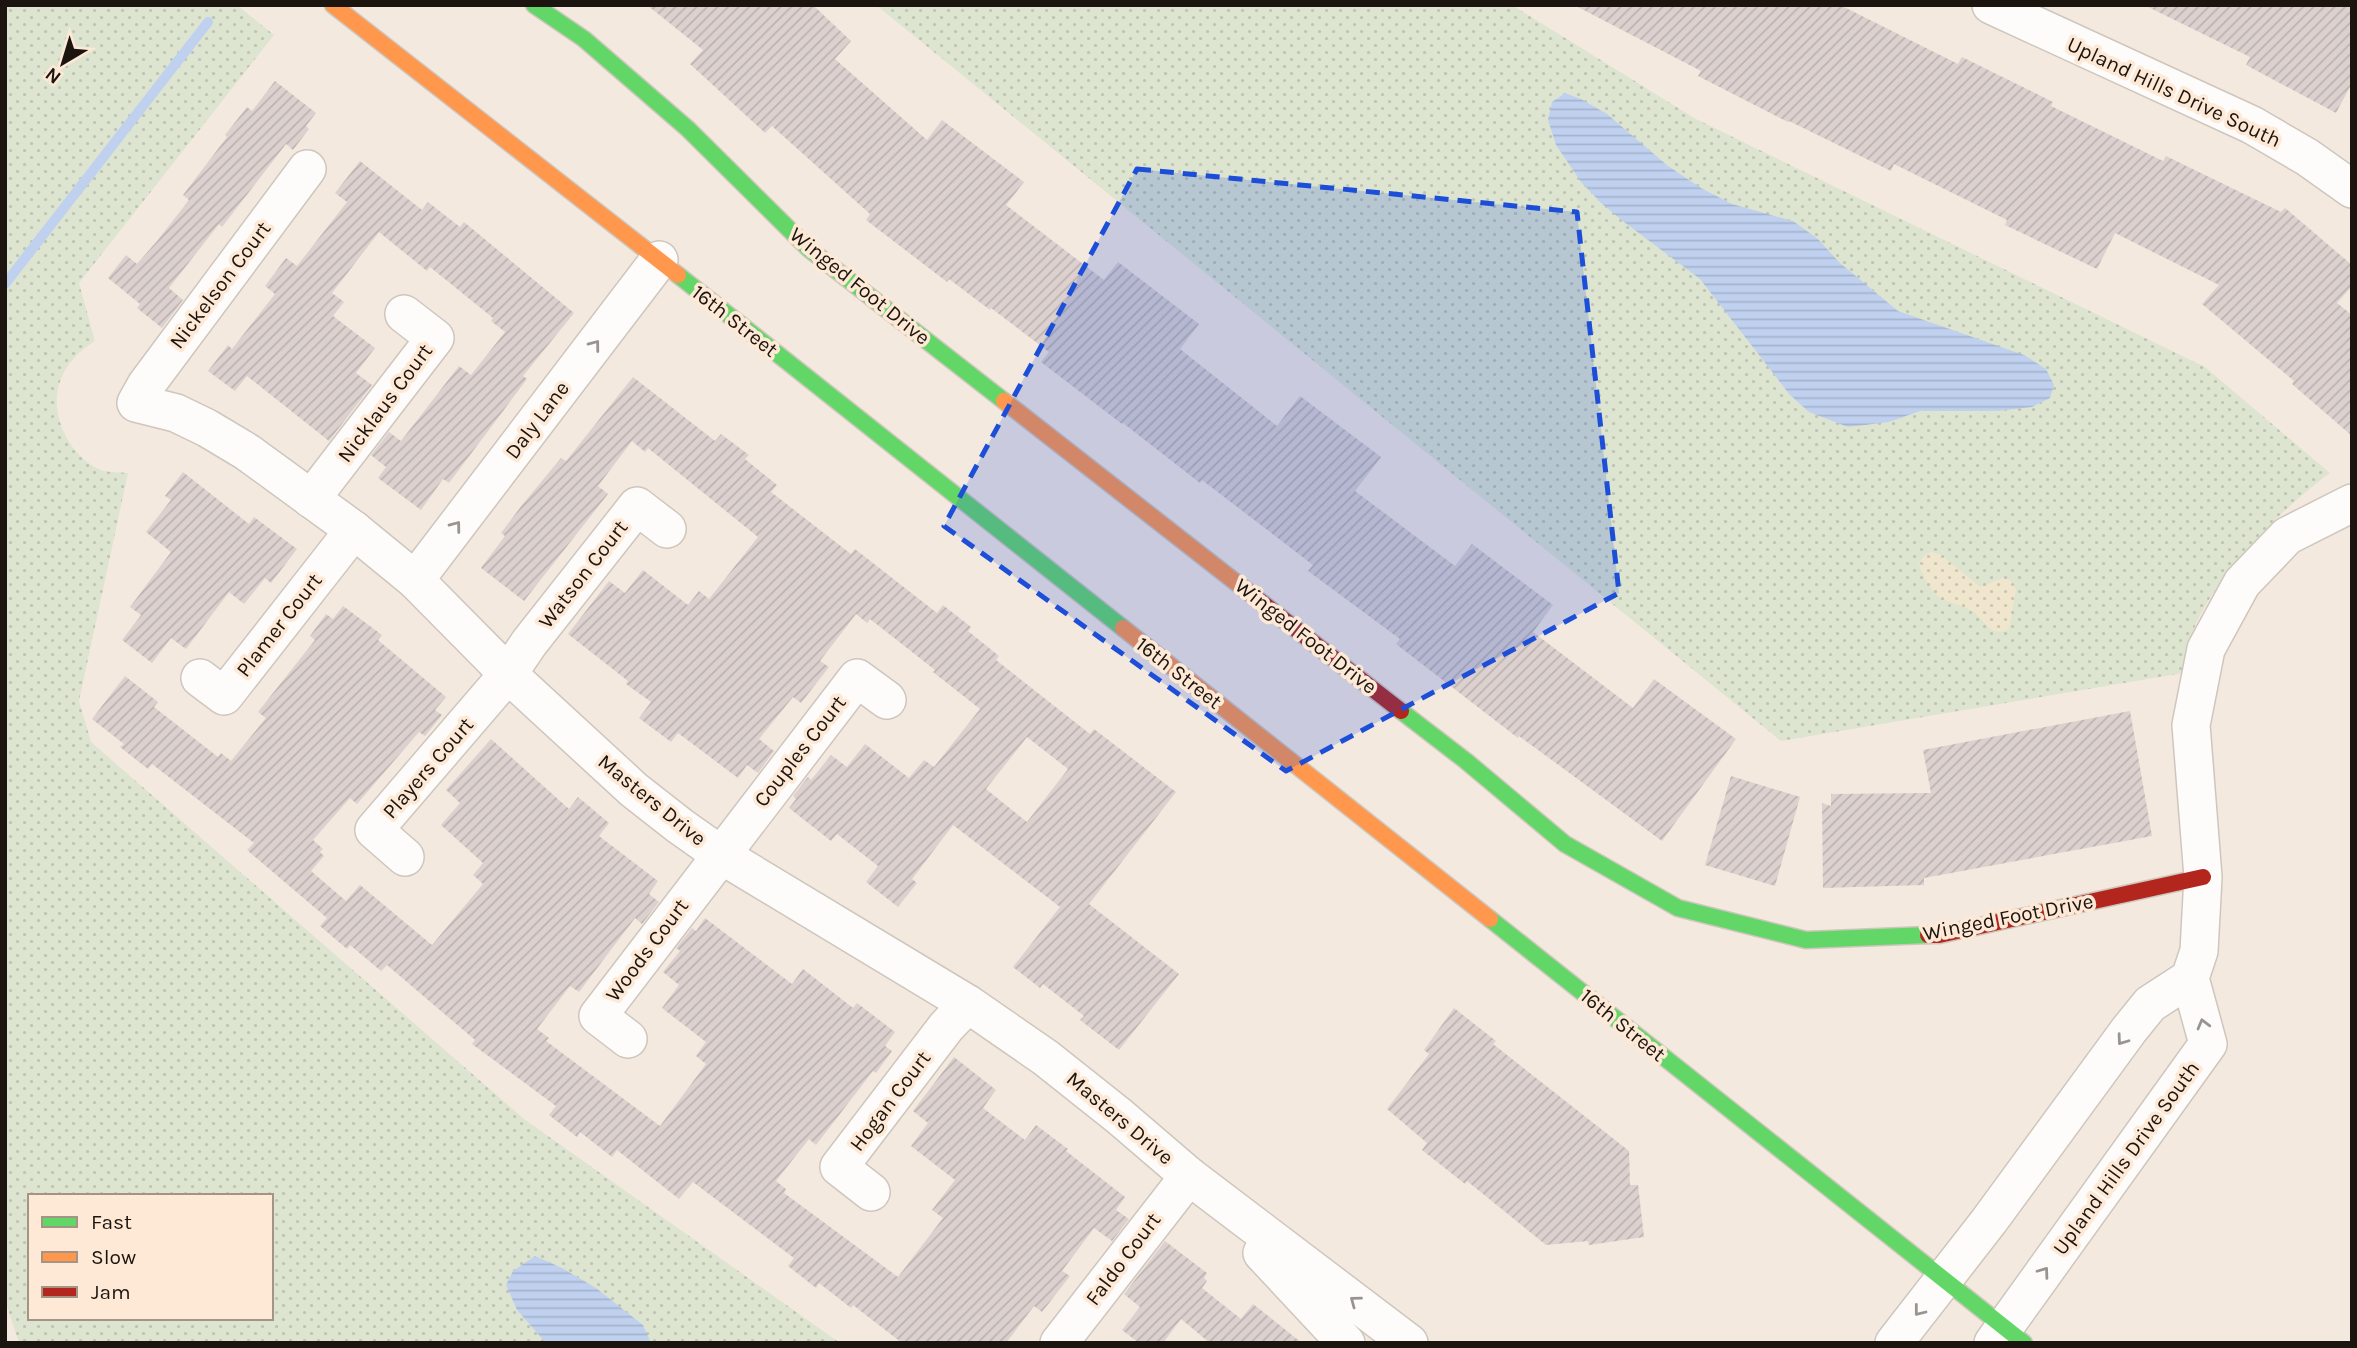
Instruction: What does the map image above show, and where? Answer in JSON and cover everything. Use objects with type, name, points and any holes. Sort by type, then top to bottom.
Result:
[{"type":"main road","name":"16th Street","points":[[333,5],[659,260],[1944,1280],[2007,1338]]},
{"type":"main road","name":"Winged Foot Drive","points":[[534,5],[584,39],[688,130],[820,257],[1455,752],[1565,844],[1678,908],[1806,940],[1939,935],[2203,877]]},
{"type":"street","name":"Upland Hills Drive South","points":[[1991,5],[2252,125],[2307,157],[2352,189]]},
{"type":"street","name":"Nickelson Court","points":[[136,403],[146,385],[307,169]]},
{"type":"street","name":"Daly Lane","points":[[415,580],[659,260]]},
{"type":"street","name":"Nicklaus Court","points":[[311,499],[435,338],[404,314]]},
{"type":"street","name":"Masters Drive","points":[[136,403],[176,413],[207,428],[247,452],[354,530],[415,580],[508,674],[634,789],[721,855],[968,1004],[1046,1058],[1189,1176],[1409,1343]]},
{"type":"street","points":[[1894,1343],[2150,1004],[2190,978],[2199,951],[2203,877],[2191,725],[2206,649],[2242,583],[2287,536],[2352,503]]},
{"type":"street","name":"Watson Court","points":[[508,674],[529,643],[637,506],[667,529]]},
{"type":"street","name":"Plamer Court","points":[[200,678],[223,696],[354,530]]},
{"type":"street","name":"Players Court","points":[[405,857],[374,830],[508,674]]},
{"type":"street","name":"Couples Court","points":[[721,855],[857,678],[887,700]]},
{"type":"street","name":"Woods Court","points":[[628,1039],[598,1016],[721,855]]},
{"type":"street","name":"Upland Hills Drive South","points":[[2007,1338],[2208,1044],[2190,978]]},
{"type":"street","name":"Hogan Court","points":[[871,1192],[839,1167],[946,1027],[968,1004]]},
{"type":"street","name":"Masters Drive","points":[[1189,1176],[1346,1343]]},
{"type":"street","name":"Faldo Court","points":[[1059,1343],[1189,1176]]},
{"type":"highlighted area","points":[[1137,169],[1577,212],[1619,593],[1286,771],[944,526]]},
{"type":"green space","points":[[5,5],[237,5],[274,35],[79,283],[95,341],[71,361],[64,373],[57,399],[58,413],[69,442],[83,459],[101,470],[128,473],[79,701],[91,742],[524,1119],[840,1343],[19,1343],[5,1300]]},
{"type":"green space","points":[[876,5],[1512,5],[1696,119],[2205,367],[2330,473],[2271,524],[2233,566],[2203,610],[2193,631],[2183,673],[1781,741]]},
{"type":"sand","points":[[1931,552],[1941,555],[1980,587],[2003,578],[2010,580],[2016,589],[2009,629],[1998,632],[1993,630],[1974,612],[1935,593],[1919,564],[1923,557]]},
{"type":"water","points":[[1565,93],[1607,114],[1668,166],[1701,188],[1732,204],[1793,221],[1818,239],[1840,263],[1898,311],[2024,355],[2046,369],[2054,385],[2050,398],[2032,407],[1998,411],[1920,411],[1889,422],[1848,427],[1809,412],[1790,395],[1700,279],[1624,222],[1581,182],[1556,145],[1548,120],[1552,102]]},
{"type":"water","points":[[535,1256],[596,1288],[643,1325],[651,1343],[546,1343],[517,1310],[506,1285],[513,1271]]},
{"type":"building","points":[[647,5],[813,5],[851,41],[835,59],[927,140],[942,120],[1024,182],[1006,205],[1104,280],[1118,262],[1199,324],[1180,349],[1277,426],[1300,396],[1381,457],[1355,491],[1455,566],[1472,544],[1553,605],[1533,632],[1633,708],[1654,679],[1736,739],[1662,841],[1519,736],[1518,738],[1396,644],[1400,639],[1308,571],[1313,565],[1041,362],[1049,352],[949,279],[947,282],[866,220],[870,214],[772,126],[765,133],[690,64],[703,50]]},
{"type":"building","points":[[1574,5],[1840,5],[1958,64],[1962,57],[2053,102],[2051,106],[2163,161],[2166,156],[2281,212],[2285,208],[2352,265],[2352,286],[2337,303],[2352,315],[2352,436],[2292,384],[2294,381],[2202,304],[2219,285],[2115,233],[2097,269],[2005,225],[2007,220],[1894,164],[1891,171],[1788,122],[1698,76],[1701,71]]},
{"type":"building","points":[[2144,5],[2352,5],[2352,83],[2336,113],[2246,65],[2250,57]]},
{"type":"building","points":[[275,81],[316,113],[306,126],[309,129],[293,150],[286,144],[222,227],[219,224],[169,288],[183,300],[162,328],[137,308],[140,304],[108,278],[126,255],[137,264],[157,241],[189,200],[183,195],[227,137],[225,135],[247,107],[252,111]]},
{"type":"building","points":[[360,161],[422,210],[428,202],[460,227],[464,222],[574,313],[523,376],[527,379],[449,483],[443,479],[421,510],[378,478],[386,467],[371,455],[389,432],[401,441],[459,366],[471,375],[505,332],[491,321],[493,318],[430,267],[427,271],[379,232],[332,293],[344,302],[333,316],[375,348],[356,373],[372,385],[329,441],[247,376],[235,391],[208,371],[228,345],[232,349],[275,294],[265,286],[286,258],[297,266],[347,202],[335,193]]},
{"type":"building","points":[[633,377],[715,441],[721,434],[749,455],[745,459],[777,485],[771,492],[851,554],[855,549],[937,613],[943,605],[971,627],[968,631],[999,656],[996,660],[1090,734],[1094,729],[1176,792],[1089,904],[1179,974],[1119,1050],[1080,1020],[1084,1016],[1043,984],[1040,988],[1013,967],[1060,907],[953,825],[912,879],[917,883],[898,907],[866,882],[878,866],[837,834],[831,841],[789,808],[796,799],[793,796],[808,777],[811,780],[831,755],[847,767],[865,744],[909,778],[924,760],[934,767],[980,709],[870,619],[867,623],[856,614],[820,661],[829,667],[801,703],[793,697],[759,739],[774,751],[758,773],[747,765],[738,778],[678,733],[671,742],[639,718],[651,702],[568,634],[609,581],[625,593],[643,570],[688,605],[699,591],[709,599],[758,537],[648,448],[645,452],[632,441],[598,486],[608,494],[524,601],[481,568],[505,536],[501,533],[522,505],[561,458],[566,461]],"holes":[[[1027,737],[1068,769],[1027,822],[986,789]]]},
{"type":"building","points":[[183,472],[249,524],[254,517],[297,549],[271,583],[265,578],[244,604],[229,592],[186,649],[171,638],[152,663],[122,640],[141,615],[130,607],[171,552],[146,532],[171,500],[165,496]]},
{"type":"building","points":[[343,606],[382,635],[378,640],[446,697],[435,710],[442,715],[425,736],[419,732],[357,804],[350,798],[313,840],[323,849],[320,852],[324,856],[311,871],[346,901],[360,885],[432,945],[483,884],[473,875],[483,863],[441,825],[460,803],[446,790],[491,739],[569,809],[578,797],[609,823],[599,836],[658,881],[649,894],[659,902],[642,924],[635,918],[579,992],[570,986],[537,1029],[549,1038],[546,1041],[660,1126],[706,1064],[696,1056],[706,1042],[662,1008],[679,985],[663,972],[680,951],[676,948],[692,928],[696,931],[705,918],[792,984],[803,969],[853,1008],[857,1003],[895,1032],[885,1046],[892,1051],[876,1073],[873,1071],[816,1145],[809,1139],[776,1181],[786,1189],[784,1193],[898,1277],[943,1218],[932,1210],[955,1180],[911,1146],[928,1123],[913,1111],[954,1057],[996,1090],[983,1108],[1025,1140],[1036,1125],[1125,1197],[1116,1210],[1129,1219],[1112,1241],[1094,1228],[1062,1271],[1070,1276],[1042,1312],[1034,1306],[1006,1343],[902,1343],[819,1283],[816,1288],[788,1266],[794,1258],[693,1182],[679,1199],[617,1150],[612,1157],[580,1132],[577,1137],[549,1115],[556,1106],[472,1044],[475,1040],[387,965],[381,971],[350,945],[347,949],[320,926],[327,918],[247,850],[254,843],[152,764],[148,769],[120,747],[124,744],[92,719],[125,676],[158,702],[154,707],[218,757],[221,753],[231,761],[266,718],[258,712],[315,640],[310,636],[326,614],[333,619]]},
{"type":"building","points":[[2130,711],[2152,836],[1924,878],[1924,885],[1823,888],[1822,803],[1831,806],[1831,794],[1931,793],[1923,750]]},
{"type":"building","points":[[1731,776],[1800,797],[1775,886],[1705,865]]},
{"type":"building","points":[[1454,1008],[1496,1041],[1493,1044],[1629,1151],[1630,1185],[1638,1185],[1644,1237],[1589,1245],[1588,1241],[1546,1245],[1467,1181],[1465,1184],[1422,1150],[1427,1143],[1387,1109],[1429,1054],[1424,1050]]},
{"type":"building","points":[[1165,1241],[1207,1273],[1204,1278],[1207,1281],[1202,1288],[1241,1319],[1253,1304],[1302,1343],[1210,1343],[1181,1319],[1163,1343],[1139,1343],[1122,1330],[1140,1307],[1124,1294]]},
{"type":"waterway","points":[[5,284],[208,22]]},
{"type":"traffic: fast","points":[[534,5],[584,39],[688,129],[809,249],[1004,401]]},
{"type":"traffic: fast","points":[[678,275],[1123,628]]},
{"type":"traffic: fast","points":[[1401,711],[1466,761],[1565,844],[1678,908],[1806,940],[1928,935]]},
{"type":"traffic: fast","points":[[1490,919],[2024,1343]]},
{"type":"traffic: slow","points":[[333,5],[678,275]]},
{"type":"traffic: slow","points":[[1004,401],[1247,591]]},
{"type":"traffic: slow","points":[[1123,628],[1490,919]]},
{"type":"traffic: jam","points":[[1247,591],[1401,711]]},
{"type":"traffic: jam","points":[[1928,935],[1939,935],[2203,877]]}]
